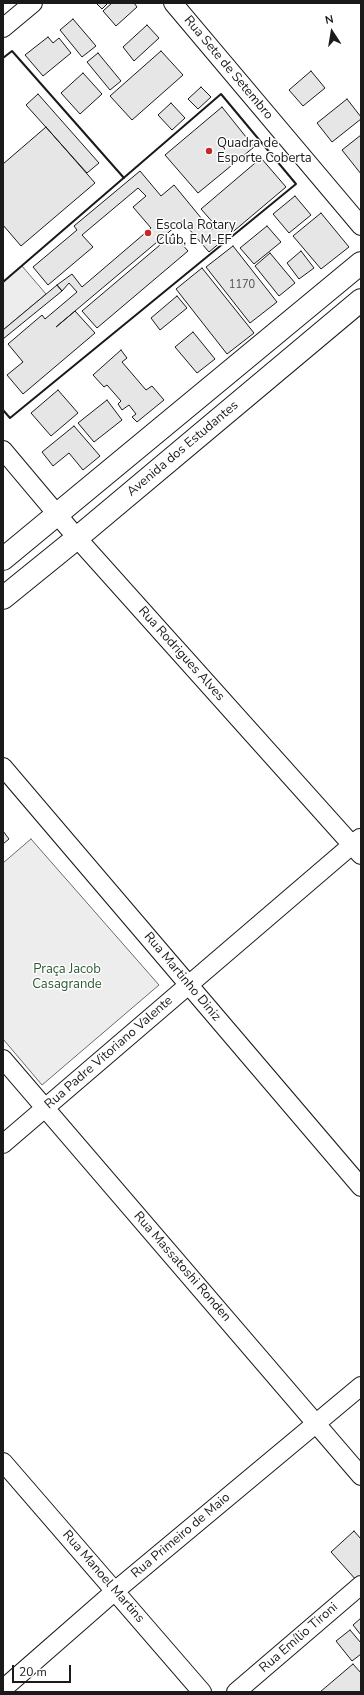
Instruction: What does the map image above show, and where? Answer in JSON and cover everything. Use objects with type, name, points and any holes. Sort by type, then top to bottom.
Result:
[{"type":"street","points":[[3,28],[33,3]]},
{"type":"street","name":"Rua Sete de Setembro","points":[[173,3],[361,226]]},
{"type":"street","points":[[3,559],[361,263]]},
{"type":"street","name":"Avenida dos Estudantes","points":[[3,598],[77,538],[361,300]]},
{"type":"street","points":[[275,334],[294,356]]},
{"type":"street","points":[[178,415],[198,437]]},
{"type":"street","name":"Rua Rodrigues Alves","points":[[3,450],[77,538],[358,846]]},
{"type":"street","name":"Rua Martinho Diniz","points":[[3,767],[361,1187]]},
{"type":"street","name":"Rua Padre Vitoriano Valente","points":[[3,1144],[189,985],[358,846]]},
{"type":"street","name":"Rua Massatoshi Ronden","points":[[3,1059],[361,1476]]},
{"type":"street","name":"Rua Primeiro de Maio","points":[[3,1688],[115,1591],[361,1386]]},
{"type":"street","name":"Rua Manoel Martins","points":[[3,1462],[202,1692]]},
{"type":"street","name":"Rua Emílio Tironi","points":[[236,1692],[361,1585]]},
{"type":"shaded area","points":[[22,266],[46,294],[3,330],[3,282]]},
{"type":"shaded area","name":"Praça Jacob Casagrande","points":[[31,839],[159,985],[42,1085],[3,1039],[3,863]]},
{"type":"building","points":[[96,3],[108,3],[102,9]]},
{"type":"building","points":[[112,3],[134,3],[137,7],[116,26],[103,11]]},
{"type":"building","points":[[73,19],[96,46],[82,57],[60,30]]},
{"type":"building","points":[[147,25],[159,38],[134,61],[123,47]]},
{"type":"building","points":[[48,37],[53,43],[59,38],[71,53],[43,76],[25,55]]},
{"type":"building","points":[[161,51],[183,75],[132,120],[110,96]]},
{"type":"building","points":[[98,53],[121,81],[110,90],[87,62]]},
{"type":"building","points":[[311,71],[325,88],[303,106],[289,90]]},
{"type":"building","points":[[83,73],[102,94],[80,114],[61,93]]},
{"type":"building","points":[[201,87],[211,97],[198,109],[188,99]]},
{"type":"building","points":[[38,94],[99,163],[87,173],[26,105]]},
{"type":"building","points":[[347,99],[361,119],[332,142],[317,123]]},
{"type":"building","points":[[171,103],[185,118],[172,130],[158,115]]},
{"type":"building","name":"Quadra de Esporte Coberta","points":[[222,107],[254,147],[198,193],[165,155]]},
{"type":"building","points":[[46,127],[95,183],[21,246],[3,225],[3,164]]},
{"type":"building","points":[[361,135],[361,174],[342,150]]},
{"type":"building","points":[[261,158],[286,187],[209,252],[182,221],[75,311],[95,333],[23,394],[7,375],[23,362],[8,344],[42,315],[45,319],[77,292],[69,283],[62,291],[57,285],[72,274],[82,287],[151,228],[133,207],[146,196],[138,188],[82,235],[93,247],[48,285],[33,267],[77,230],[74,226],[140,171],[161,196],[174,185],[211,230],[216,226],[201,209]]},
{"type":"building","points":[[295,196],[311,215],[289,233],[273,214]]},
{"type":"building","points":[[321,213],[349,247],[321,269],[293,236]]},
{"type":"building","points":[[267,226],[281,242],[254,264],[240,248]]},
{"type":"building","points":[[173,234],[188,251],[97,328],[82,311]]},
{"type":"building","points":[[233,246],[277,302],[250,323],[206,267]]},
{"type":"building","points":[[301,251],[314,268],[299,279],[287,263]]},
{"type":"building","points":[[270,253],[295,283],[279,296],[255,266]]},
{"type":"building","points":[[202,268],[254,333],[227,354],[176,289]]},
{"type":"building","points":[[57,285],[62,291],[3,339],[3,330]]},
{"type":"building","points":[[177,296],[187,308],[160,330],[151,318]]},
{"type":"building","points":[[193,332],[215,359],[197,373],[175,347]]},
{"type":"building","points":[[121,350],[127,358],[122,362],[146,390],[152,386],[164,400],[137,422],[132,417],[136,414],[129,405],[122,410],[118,404],[121,401],[107,385],[104,387],[93,375]]},
{"type":"building","points":[[58,390],[78,413],[51,436],[31,413]]},
{"type":"building","points":[[107,400],[122,420],[94,442],[78,423]]},
{"type":"building","points":[[74,426],[100,456],[83,470],[69,453],[53,466],[42,452]]},
{"type":"building","points":[[3,831],[9,839],[3,844]]},
{"type":"building","points":[[354,1531],[361,1539],[361,1577],[357,1581],[331,1552]]},
{"type":"building","points":[[361,1618],[361,1635],[353,1625]]},
{"type":"building","points":[[350,1630],[361,1643],[361,1654],[352,1661],[336,1641]]},
{"type":"building","points":[[353,1664],[361,1673],[361,1692],[320,1692]]},
{"type":"wall","points":[[3,58],[12,51],[124,178]]},
{"type":"wall","points":[[3,282],[221,94],[296,184],[10,418],[3,410]]},
{"type":"place","name":"Quadra de Esporte Coberta","points":[[209,151]]},
{"type":"place","name":"Escola Rotary Club, E M-EF","points":[[148,233]]}]
